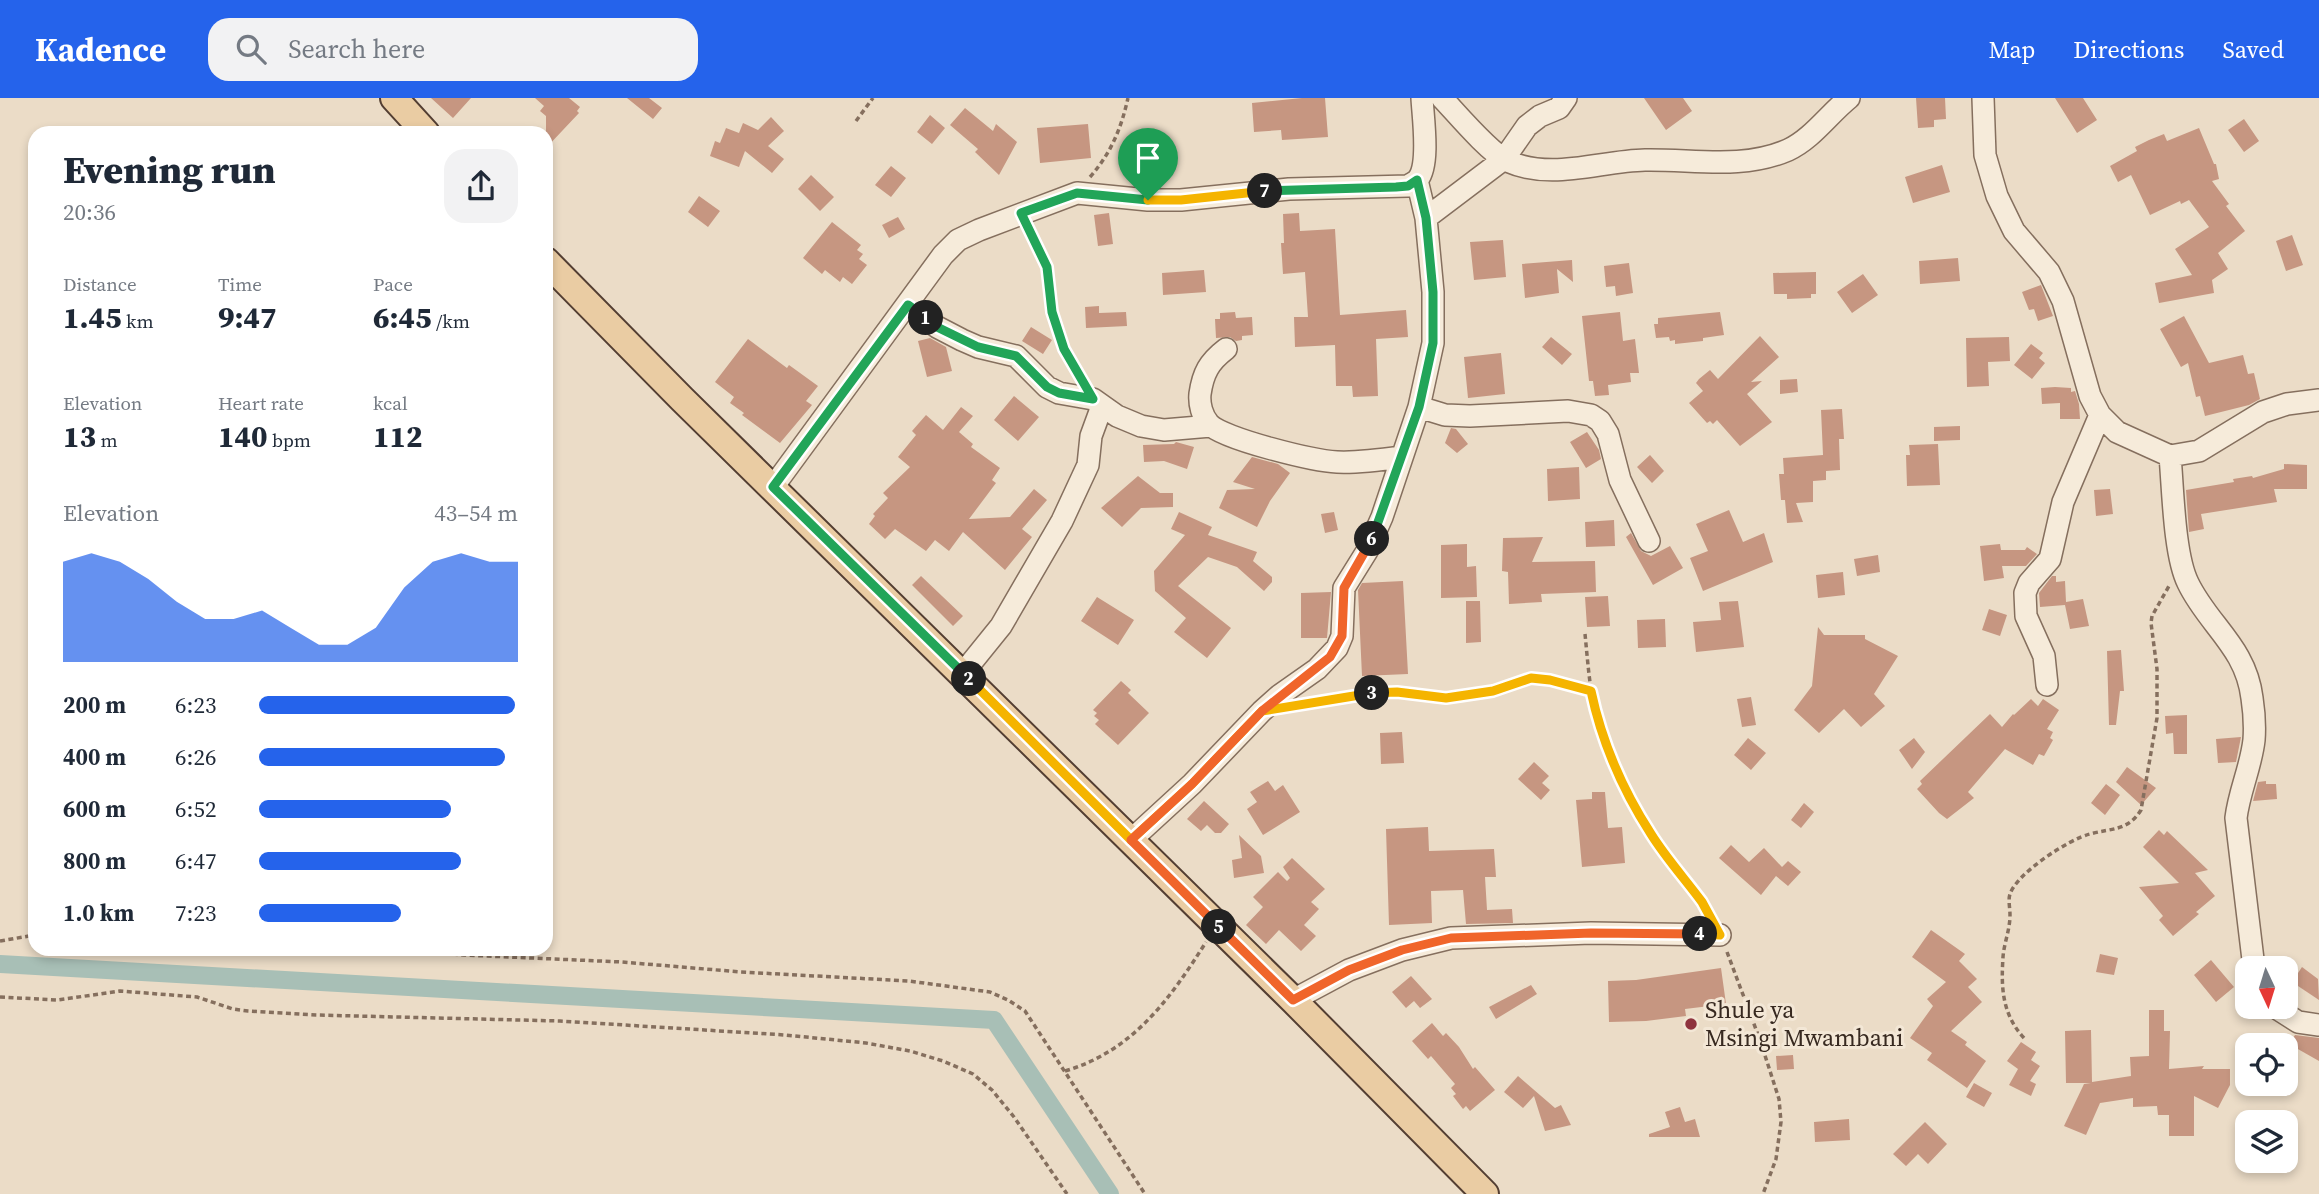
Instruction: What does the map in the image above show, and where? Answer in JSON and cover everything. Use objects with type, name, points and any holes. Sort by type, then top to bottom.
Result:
[{"type":"main road","points":[[394,98],[420,126]]},
{"type":"main road","points":[[553,268],[1293,1000],[1485,1194]]},
{"type":"street","points":[[773,487],[943,255],[958,240],[1077,193],[1148,200],[1181,200],[1289,189],[1408,186],[1417,180],[1423,168],[1422,98]]},
{"type":"street","points":[[1442,98],[1504,159],[1528,168],[1557,170],[1644,160],[1712,163],[1743,162],[1770,156],[1790,149],[1805,139],[1849,98]]},
{"type":"street","points":[[1426,218],[1504,159],[1527,127],[1539,116],[1559,108],[1566,98]]},
{"type":"street","points":[[1983,98],[1985,155],[1997,196],[2014,231],[2049,272],[2063,301],[2091,396],[2100,415],[2118,432],[2170,456],[2199,451],[2263,412],[2287,404],[2319,400]]},
{"type":"street","points":[[1131,840],[1192,784],[1262,711],[1317,669],[1337,648],[1342,636],[1344,588],[1372,540],[1419,407],[1433,343],[1433,292],[1426,218],[1417,180]]},
{"type":"street","points":[[908,305],[937,327],[962,340],[978,347],[1016,356],[1047,387],[1059,393],[1098,402],[1117,416],[1141,426],[1164,430],[1211,426]]},
{"type":"street","points":[[1226,349],[1211,361],[1203,376],[1200,399],[1203,415],[1211,426],[1227,434],[1302,457],[1338,462],[1401,457]]},
{"type":"street","points":[[963,673],[1001,626],[1062,520],[1088,465],[1098,402]]},
{"type":"street","points":[[1419,407],[1445,415],[1568,411],[1591,415],[1600,421],[1608,434],[1624,491],[1649,541]]},
{"type":"street","points":[[2047,685],[2044,656],[2026,616],[2025,593],[2029,583],[2050,559],[2063,502],[2100,415]]},
{"type":"street","points":[[2170,456],[2182,566],[2195,596],[2231,643],[2246,670],[2252,696],[2254,741],[2238,796],[2236,818],[2253,956]]},
{"type":"street","points":[[1293,1000],[1349,970],[1402,950],[1451,938],[1591,933],[1720,935]]},
{"type":"street","points":[[2293,1019],[2319,1025]]},
{"type":"path","points":[[856,121],[873,98]]},
{"type":"path","points":[[1077,193],[1104,161],[1115,141],[1128,98]]},
{"type":"path","points":[[1021,213],[1047,267],[1052,312],[1064,349],[1098,402]]},
{"type":"path","points":[[2024,1038],[2012,1026],[2004,1000],[2003,953],[2010,923],[2010,895],[2023,878],[2063,844],[2088,834],[2126,827],[2135,821],[2141,810],[2157,718],[2157,669],[2151,623],[2158,605],[2182,566]]},
{"type":"path","points":[[1585,634],[1591,691],[1609,757],[1630,800],[1702,903],[1720,935],[1753,1019],[1779,1099],[1781,1122],[1776,1159],[1763,1194]]},
{"type":"path","points":[[1297,704],[1376,692],[1446,698],[1472,696],[1531,678],[1591,691]]},
{"type":"path","points":[[1065,1071],[1091,1062],[1133,1035],[1172,992],[1217,925]]},
{"type":"path","points":[[0,941],[28,936]]},
{"type":"path","points":[[487,956],[909,981],[990,992],[1025,1011],[1145,1194]]},
{"type":"path","points":[[0,997],[58,1000],[120,991],[184,995],[233,1009],[276,1013],[561,1021],[785,1035],[866,1043],[943,1061],[973,1074],[992,1090],[1014,1117],[1067,1194]]},
{"type":"building","points":[[431,98],[471,98],[453,118]]},
{"type":"building","points":[[535,98],[569,98],[580,107],[577,111],[579,113],[553,141],[553,126],[546,126],[546,116],[540,111],[544,106]]},
{"type":"building","points":[[627,98],[649,98],[662,108],[653,119]]},
{"type":"building","points":[[1325,98],[1328,137],[1282,140],[1281,130],[1254,132],[1252,103]]},
{"type":"building","points":[[1644,98],[1683,98],[1692,111],[1666,130]]},
{"type":"building","points":[[1916,98],[1945,98],[1946,119],[1934,120],[1934,127],[1918,128]]},
{"type":"building","points":[[2055,98],[2083,98],[2097,120],[2077,133]]},
{"type":"building","points":[[965,108],[993,131],[996,124],[1017,142],[999,175],[975,152],[978,149],[950,125]]},
{"type":"building","points":[[930,115],[945,128],[932,144],[917,132]]},
{"type":"building","points":[[771,117],[784,131],[768,146],[784,159],[772,173],[745,151],[739,167],[710,156],[715,141],[720,143],[726,128],[739,133],[743,123],[758,130]]},
{"type":"building","points":[[2244,119],[2259,141],[2244,152],[2228,130]]},
{"type":"building","points":[[1088,124],[1091,158],[1040,163],[1037,128]]},
{"type":"building","points":[[2199,128],[2216,164],[2219,179],[2212,181],[2245,231],[2218,253],[2228,269],[2212,280],[2214,293],[2159,303],[2155,283],[2192,275],[2175,249],[2209,227],[2189,200],[2181,204],[2180,201],[2150,215],[2131,175],[2118,182],[2110,166],[2137,151],[2135,147],[2149,140],[2164,134],[2167,141]]},
{"type":"building","points":[[1942,165],[1950,192],[1913,203],[1905,177]]},
{"type":"building","points":[[891,166],[906,178],[891,197],[875,185]]},
{"type":"building","points":[[811,175],[834,197],[820,211],[798,189]]},
{"type":"building","points":[[699,196],[720,211],[708,227],[688,212]]},
{"type":"building","points":[[1109,213],[1113,244],[1098,246],[1094,215]]},
{"type":"building","points":[[1299,213],[1300,231],[1335,229],[1340,315],[1406,310],[1408,337],[1376,339],[1378,396],[1353,397],[1352,386],[1336,386],[1335,345],[1295,347],[1294,317],[1308,317],[1305,272],[1283,274],[1281,243],[1284,243],[1283,214]]},
{"type":"building","points":[[898,217],[905,229],[889,238],[882,225]]},
{"type":"building","points":[[832,222],[861,245],[857,250],[863,254],[859,259],[867,265],[852,284],[843,277],[840,282],[825,270],[822,274],[803,258]]},
{"type":"building","points":[[2292,235],[2303,265],[2286,271],[2276,241]]},
{"type":"building","points":[[1503,240],[1506,277],[1474,280],[1470,242]]},
{"type":"building","points":[[1958,258],[1960,281],[1920,284],[1919,261]]},
{"type":"building","points":[[1572,260],[1573,282],[1557,269],[1559,293],[1525,298],[1522,264]]},
{"type":"building","points":[[1629,263],[1633,293],[1616,296],[1615,286],[1606,287],[1604,266]]},
{"type":"building","points":[[1204,270],[1206,292],[1163,295],[1162,273]]},
{"type":"building","points":[[1816,272],[1816,294],[1811,294],[1811,298],[1787,299],[1787,294],[1774,294],[1773,273]]},
{"type":"building","points":[[1863,274],[1878,295],[1852,313],[1837,292]]},
{"type":"building","points":[[2041,285],[2053,316],[2038,321],[2034,309],[2029,310],[2022,292]]},
{"type":"building","points":[[1099,306],[1099,313],[1126,312],[1127,326],[1086,328],[1085,307]]},
{"type":"building","points":[[1235,312],[1236,318],[1252,317],[1253,335],[1242,336],[1242,340],[1236,341],[1230,337],[1216,338],[1215,319],[1220,319],[1220,313]]},
{"type":"building","points":[[1620,312],[1623,341],[1635,339],[1639,373],[1630,373],[1631,382],[1608,385],[1609,395],[1595,396],[1593,381],[1589,381],[1582,316]]},
{"type":"building","points":[[1720,312],[1724,335],[1703,338],[1703,341],[1675,344],[1675,340],[1670,341],[1669,337],[1656,338],[1654,324],[1658,324],[1658,318]]},
{"type":"building","points":[[2184,316],[2209,363],[2243,355],[2248,374],[2254,373],[2260,399],[2249,405],[2205,416],[2200,396],[2196,397],[2188,363],[2181,367],[2160,329]]},
{"type":"building","points":[[1031,327],[1052,340],[1043,354],[1022,341]]},
{"type":"building","points":[[1760,336],[1779,357],[1751,382],[1762,381],[1747,394],[1772,422],[1740,446],[1717,420],[1713,424],[1710,421],[1707,423],[1689,403],[1703,391],[1696,383],[1699,379],[1710,370],[1718,379]]},
{"type":"building","points":[[1551,337],[1572,354],[1562,365],[1542,347]]},
{"type":"building","points":[[2009,337],[2010,361],[1988,362],[1989,386],[1967,387],[1966,338]]},
{"type":"building","points":[[930,338],[946,347],[952,371],[927,377],[918,341]]},
{"type":"building","points":[[748,339],[787,368],[789,365],[818,386],[806,401],[812,405],[780,443],[742,415],[744,413],[730,403],[734,397],[715,382]]},
{"type":"building","points":[[2031,344],[2043,353],[2039,358],[2045,363],[2032,379],[2014,365]]},
{"type":"building","points":[[1501,353],[1505,394],[1468,398],[1464,357]]},
{"type":"building","points":[[1797,379],[1798,392],[1780,394],[1780,380]]},
{"type":"building","points":[[2041,388],[2071,388],[2071,392],[2075,391],[2080,419],[2060,419],[2060,403],[2042,404]]},
{"type":"building","points":[[1014,396],[1039,417],[1018,441],[994,420]]},
{"type":"building","points":[[961,407],[973,416],[959,432],[973,444],[971,447],[1000,468],[992,480],[996,483],[969,519],[1010,517],[1034,489],[1047,500],[1022,529],[1032,537],[1005,570],[963,532],[949,551],[935,540],[926,551],[895,529],[885,539],[869,524],[875,516],[873,514],[888,498],[883,493],[910,467],[898,457],[916,435],[912,431],[926,415],[943,430]]},
{"type":"building","points":[[1842,409],[1844,439],[1839,439],[1840,470],[1826,471],[1826,480],[1813,481],[1813,502],[1796,503],[1803,522],[1787,523],[1785,500],[1781,500],[1779,474],[1784,474],[1783,458],[1823,455],[1821,410]]},
{"type":"building","points":[[1960,426],[1960,440],[1934,441],[1934,427]]},
{"type":"building","points":[[1451,428],[1456,429],[1468,444],[1457,453],[1445,443]]},
{"type":"building","points":[[1587,432],[1599,450],[1601,459],[1586,468],[1570,442]]},
{"type":"building","points":[[1176,442],[1194,447],[1187,469],[1164,461],[1144,462],[1143,445]]},
{"type":"building","points":[[1938,444],[1940,485],[1907,486],[1906,455],[1910,455],[1909,445]]},
{"type":"building","points":[[1650,455],[1664,471],[1652,483],[1637,467]]},
{"type":"building","points":[[1252,457],[1278,464],[1290,473],[1270,501],[1257,527],[1219,508],[1227,490],[1255,489],[1233,482]]},
{"type":"building","points":[[2284,464],[2307,465],[2307,489],[2274,489],[2277,502],[2201,514],[2204,529],[2189,532],[2186,490],[2234,482],[2233,479],[2253,478],[2284,469]]},
{"type":"building","points":[[1579,467],[1580,499],[1548,501],[1547,469]]},
{"type":"building","points":[[1138,476],[1160,493],[1173,493],[1173,507],[1141,508],[1122,527],[1101,508]]},
{"type":"building","points":[[2110,489],[2113,514],[2096,516],[2094,490]]},
{"type":"building","points":[[1729,510],[1743,542],[1764,533],[1773,562],[1703,591],[1690,558],[1708,551],[1696,524]]},
{"type":"building","points":[[1179,512],[1212,527],[1208,535],[1257,552],[1253,561],[1272,577],[1272,582],[1264,591],[1237,567],[1208,557],[1178,586],[1231,628],[1207,658],[1174,632],[1186,618],[1155,591],[1154,571],[1185,535],[1171,529]]},
{"type":"building","points":[[1334,512],[1338,530],[1325,533],[1321,514]]},
{"type":"building","points":[[1614,520],[1615,546],[1586,547],[1585,522]]},
{"type":"building","points":[[1631,533],[1641,551],[1651,556],[1670,546],[1683,568],[1653,585],[1626,537]]},
{"type":"building","points":[[1543,537],[1532,562],[1595,561],[1596,592],[1541,594],[1542,602],[1509,604],[1508,572],[1502,571],[1503,538]]},
{"type":"building","points":[[1467,544],[1467,567],[1476,566],[1477,597],[1441,598],[1441,545]]},
{"type":"building","points":[[2000,544],[2001,550],[2025,550],[2027,547],[2037,554],[2026,566],[2002,566],[2004,578],[1984,581],[1980,546]]},
{"type":"building","points":[[1878,555],[1880,572],[1857,576],[1854,559]]},
{"type":"building","points":[[1843,572],[1845,595],[1818,598],[1816,575]]},
{"type":"building","points":[[921,576],[963,616],[953,626],[912,585]]},
{"type":"building","points":[[2052,576],[2056,576],[2056,582],[2065,581],[2066,602],[2083,599],[2089,626],[2070,629],[2065,605],[2040,607],[2039,593]]},
{"type":"building","points":[[1403,581],[1408,674],[1362,676],[1358,590],[1362,583]]},
{"type":"building","points":[[1331,592],[1327,638],[1301,638],[1301,593]]},
{"type":"building","points":[[1608,596],[1610,626],[1587,627],[1585,597]]},
{"type":"building","points":[[1097,597],[1134,620],[1118,645],[1081,621]]},
{"type":"building","points":[[1466,601],[1480,601],[1481,642],[1466,643]]},
{"type":"building","points":[[1738,601],[1744,647],[1696,652],[1693,622],[1721,620],[1719,602]]},
{"type":"building","points":[[1989,609],[2007,615],[2000,636],[1982,630]]},
{"type":"building","points":[[1665,619],[1666,647],[1638,648],[1637,620]]},
{"type":"building","points":[[1818,627],[1824,635],[1865,635],[1865,639],[1898,656],[1874,694],[1885,706],[1861,727],[1844,709],[1819,733],[1794,710],[1812,686]]},
{"type":"building","points":[[2121,650],[2124,691],[2120,691],[2116,725],[2109,725],[2107,651]]},
{"type":"building","points":[[1121,681],[1131,690],[1128,693],[1149,713],[1118,745],[1095,724],[1099,720],[1094,716],[1097,713],[1093,710]]},
{"type":"building","points":[[1751,697],[1756,725],[1742,727],[1737,699]]},
{"type":"building","points":[[2031,699],[2038,706],[2043,699],[2059,710],[2047,729],[2053,732],[2050,738],[2053,740],[2044,756],[2039,754],[2033,765],[2005,749],[1968,792],[1974,798],[1947,819],[1939,813],[1917,789],[1922,784],[1920,781],[1990,714],[2002,727]]},
{"type":"building","points":[[2187,715],[2187,754],[2174,754],[2173,733],[2166,734],[2165,716]]},
{"type":"building","points":[[1402,732],[1404,763],[1381,764],[1380,733]]},
{"type":"building","points":[[2241,737],[2236,762],[2218,763],[2216,739]]},
{"type":"building","points":[[1748,738],[1766,753],[1751,770],[1734,755]]},
{"type":"building","points":[[1914,738],[1925,752],[1912,769],[1899,750]]},
{"type":"building","points":[[1534,762],[1549,776],[1542,783],[1550,790],[1541,800],[1518,779]]},
{"type":"building","points":[[2127,767],[2156,788],[2141,805],[2116,782]]},
{"type":"building","points":[[1268,781],[1275,791],[1283,785],[1300,812],[1263,835],[1247,809],[1257,802],[1250,792]]},
{"type":"building","points":[[2266,781],[2266,784],[2276,784],[2277,799],[2253,801],[2258,782]]},
{"type":"building","points":[[2106,784],[2120,795],[2105,815],[2091,803]]},
{"type":"building","points":[[1592,792],[1605,792],[1608,828],[1622,827],[1625,863],[1582,867],[1576,800],[1592,799]]},
{"type":"building","points":[[1204,801],[1229,824],[1221,833],[1215,833],[1207,825],[1201,831],[1187,819]]},
{"type":"building","points":[[1804,803],[1814,812],[1801,828],[1791,820]]},
{"type":"building","points":[[1428,827],[1429,851],[1494,849],[1496,877],[1485,877],[1487,910],[1512,909],[1513,923],[1466,924],[1463,890],[1431,891],[1432,923],[1389,925],[1386,829]]},
{"type":"building","points":[[2159,830],[2164,835],[2167,831],[2208,870],[2195,873],[2215,896],[2173,936],[2159,920],[2163,916],[2139,887],[2179,883],[2143,847]]},
{"type":"building","points":[[1239,835],[1261,856],[1264,873],[1234,878],[1232,860],[1242,858]]},
{"type":"building","points":[[1731,845],[1749,862],[1764,848],[1782,867],[1788,861],[1801,872],[1788,886],[1776,876],[1761,895],[1719,858]]},
{"type":"building","points":[[1292,858],[1325,889],[1311,902],[1319,909],[1304,925],[1316,936],[1301,951],[1279,930],[1266,944],[1246,925],[1263,907],[1253,897],[1278,872],[1287,881],[1290,878],[1283,867]]},
{"type":"building","points":[[1931,930],[1965,954],[1959,961],[1977,979],[1968,987],[1982,1002],[1951,1031],[1986,1061],[1967,1088],[1927,1060],[1932,1053],[1910,1038],[1933,1006],[1927,999],[1946,982],[1912,957]]},
{"type":"building","points":[[2100,954],[2118,958],[2114,975],[2096,972]]},
{"type":"building","points":[[2211,960],[2234,987],[2216,1002],[2194,975]]},
{"type":"building","points":[[2302,967],[2318,979],[2319,1000],[2298,986],[2298,973]]},
{"type":"building","points":[[1721,968],[1726,1004],[1685,1009],[1686,1016],[1609,1022],[1608,981],[1636,980]]},
{"type":"building","points":[[1411,976],[1432,999],[1420,1008],[1414,1001],[1406,1008],[1392,992]]},
{"type":"building","points":[[1531,985],[1537,994],[1496,1019],[1489,1007]]},
{"type":"building","points":[[2149,1010],[2164,1010],[2164,1031],[2170,1031],[2169,1069],[2204,1066],[2202,1069],[2230,1069],[2230,1085],[2218,1108],[2194,1096],[2194,1136],[2169,1136],[2169,1115],[2158,1115],[2157,1106],[2133,1107],[2133,1098],[2100,1103],[2086,1135],[2064,1126],[2084,1084],[2091,1083],[2066,1083],[2065,1031],[2091,1030],[2092,1082],[2131,1076],[2130,1057],[2149,1056]]},
{"type":"building","points":[[1432,1023],[1443,1036],[1446,1033],[1473,1069],[1475,1067],[1495,1090],[1470,1111],[1466,1106],[1463,1109],[1453,1096],[1456,1094],[1451,1088],[1455,1084],[1431,1056],[1428,1059],[1412,1041]]},
{"type":"building","points":[[2298,1035],[2319,1038],[2319,1061],[2298,1049]]},
{"type":"building","points":[[2021,1042],[2036,1052],[2031,1060],[2040,1066],[2030,1081],[2036,1084],[2031,1096],[2009,1085],[2018,1069],[2007,1061]]},
{"type":"building","points":[[1793,1055],[1794,1069],[1777,1070],[1776,1056]]},
{"type":"building","points":[[1518,1076],[1555,1108],[1561,1105],[1571,1125],[1545,1131],[1534,1096],[1523,1108],[1504,1092]]},
{"type":"building","points":[[1974,1083],[1992,1093],[1984,1107],[1966,1097]]},
{"type":"building","points":[[1680,1107],[1685,1122],[1695,1119],[1700,1137],[1649,1137],[1649,1134],[1670,1127],[1665,1112]]},
{"type":"building","points":[[1849,1119],[1850,1140],[1815,1142],[1814,1122]]},
{"type":"building","points":[[1925,1122],[1947,1144],[1928,1164],[1918,1154],[1906,1166],[1893,1154]]},
{"type":"waterway","points":[[0,964],[994,1020],[1110,1194]]},
{"type":"place","name":"Shule ya Msingi Mwambani","points":[[1691,1024]]},
{"type":"route","points":[[1148,200],[1077,193],[1021,213],[1047,267],[1052,312],[1064,349],[1093,399],[1059,393],[1047,387],[1016,356],[978,347],[962,340],[937,327],[908,305],[773,487],[1131,840],[1192,784],[1262,711],[1309,701],[1376,692],[1446,698],[1472,696],[1531,678],[1541,678],[1591,691],[1609,757],[1630,800],[1702,903],[1720,935],[1659,932],[1451,938],[1402,950],[1349,970],[1293,1000],[1131,840],[1164,811],[1192,784],[1233,742],[1262,711],[1317,669],[1337,648],[1342,636],[1344,588],[1367,551],[1382,517],[1419,407],[1433,343],[1433,292],[1426,218],[1417,180],[1408,186],[1396,187],[1289,189],[1181,200],[1148,200]]}]
